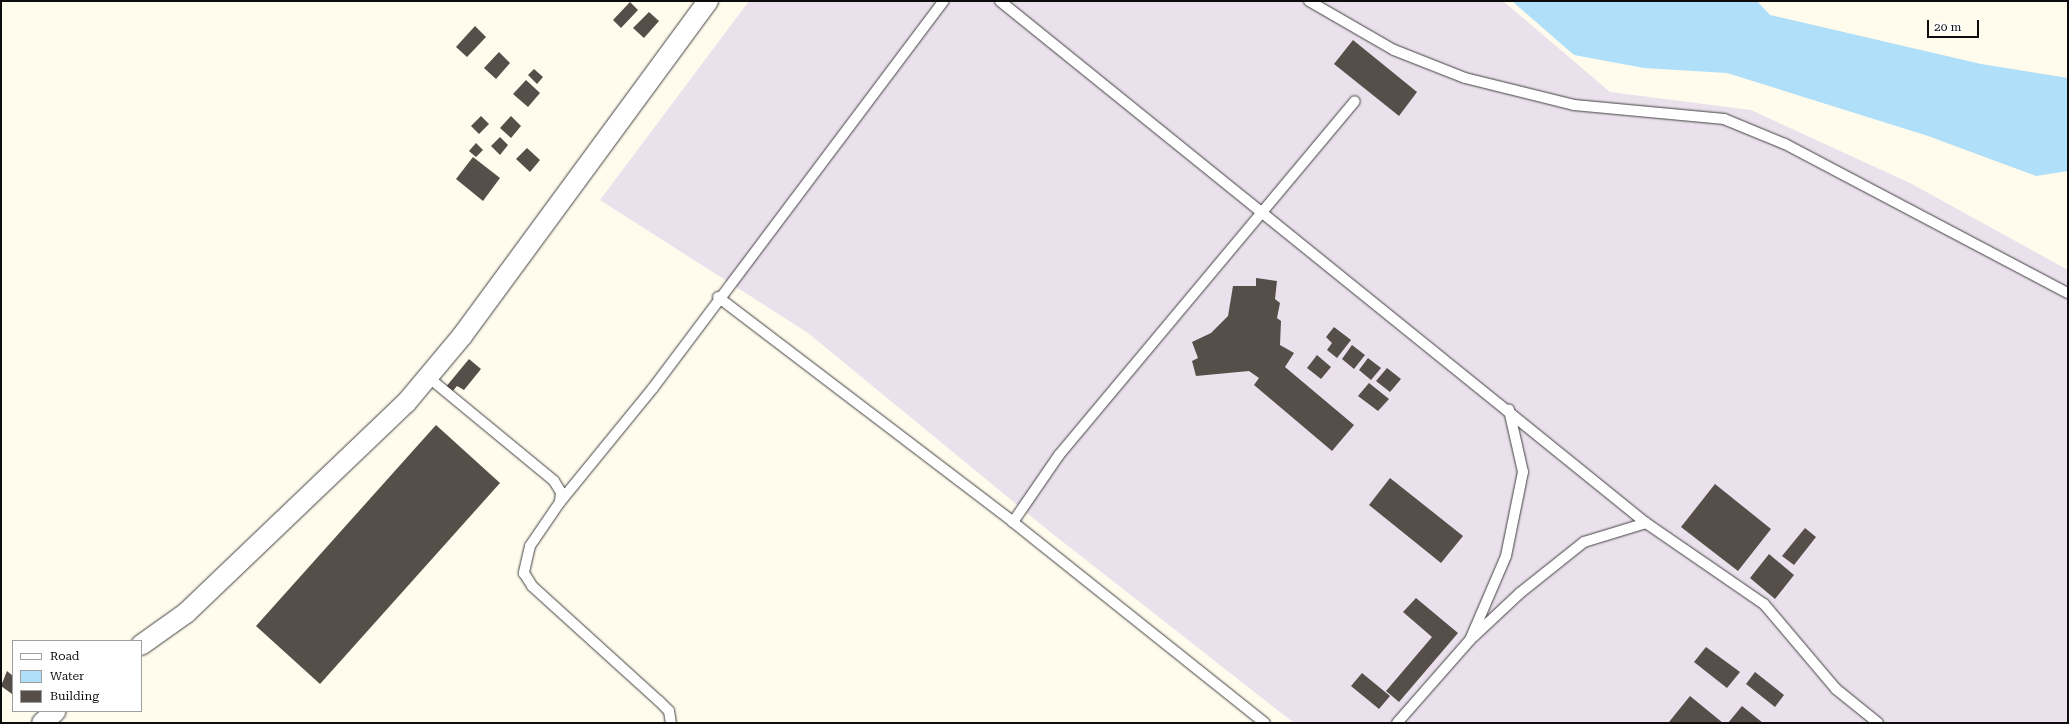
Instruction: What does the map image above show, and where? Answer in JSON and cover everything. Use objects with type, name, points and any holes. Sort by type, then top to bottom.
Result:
[{"type":"street","points":[[142,644],[186,613],[406,403],[462,336],[708,1]]},
{"type":"street","points":[[42,723],[55,712]]},
{"type":"lane","points":[[671,723],[669,711],[659,701],[532,586],[524,573],[530,546],[560,502],[653,388],[718,297],[944,1]]},
{"type":"lane","points":[[1000,1],[1262,210],[1646,523],[1764,604],[1836,689],[1878,723]]},
{"type":"lane","points":[[1309,1],[1394,50],[1464,78],[1574,104],[1724,119],[1785,144],[2068,293]]},
{"type":"lane","points":[[1013,522],[1059,455],[1262,210],[1355,101]]},
{"type":"lane","points":[[718,297],[1013,522],[1265,723]]},
{"type":"lane","points":[[428,377],[554,481],[561,492],[560,502]]},
{"type":"lane","points":[[1470,640],[1506,556],[1524,472],[1509,410]]},
{"type":"lane","points":[[1397,723],[1470,640],[1520,593],[1584,542],[1646,523]]},
{"type":"shaded area","points":[[749,1],[1503,1],[1610,92],[1751,110],[1910,183],[2068,270],[2068,723],[1294,723],[1049,531],[808,333],[600,200]]},
{"type":"water","points":[[1512,1],[1757,1],[1770,15],[1981,64],[2068,78],[2068,171],[2036,176],[1928,136],[1727,73],[1644,68],[1574,55]]},
{"type":"building","points":[[630,2],[638,10],[621,28],[613,20]]},
{"type":"building","points":[[649,12],[659,21],[644,38],[633,28]]},
{"type":"building","points":[[475,26],[486,37],[467,57],[456,47]]},
{"type":"building","points":[[1353,40],[1417,92],[1399,116],[1334,64]]},
{"type":"building","points":[[499,52],[510,63],[496,79],[484,68]]},
{"type":"building","points":[[534,69],[543,77],[537,84],[528,75]]},
{"type":"building","points":[[526,80],[540,93],[528,107],[513,94]]},
{"type":"building","points":[[481,116],[489,124],[479,134],[471,126]]},
{"type":"building","points":[[511,116],[521,126],[511,138],[500,128]]},
{"type":"building","points":[[500,137],[508,145],[500,155],[491,146]]},
{"type":"building","points":[[476,143],[483,150],[476,157],[469,151]]},
{"type":"building","points":[[527,148],[540,160],[530,172],[516,159]]},
{"type":"building","points":[[473,157],[500,178],[483,201],[456,179]]},
{"type":"building","points":[[1256,278],[1277,281],[1275,299],[1280,303],[1277,318],[1281,321],[1280,345],[1294,353],[1285,367],[1354,425],[1332,451],[1254,385],[1259,378],[1249,371],[1196,376],[1192,361],[1198,358],[1192,342],[1211,333],[1228,316],[1233,286],[1256,286]]},
{"type":"building","points":[[1334,327],[1351,340],[1337,358],[1327,350],[1332,343],[1326,337]]},
{"type":"building","points":[[1352,345],[1365,355],[1354,369],[1342,359]]},
{"type":"building","points":[[1317,355],[1331,367],[1321,379],[1307,368]]},
{"type":"building","points":[[1368,358],[1381,368],[1371,380],[1359,370]]},
{"type":"building","points":[[469,359],[481,369],[464,390],[457,386],[451,393],[445,388]]},
{"type":"building","points":[[1387,368],[1401,379],[1390,392],[1376,381]]},
{"type":"building","points":[[1369,383],[1389,399],[1378,411],[1358,396]]},
{"type":"building","points":[[436,425],[500,483],[320,684],[256,626]]},
{"type":"building","points":[[1390,478],[1463,536],[1441,563],[1369,505]]},
{"type":"building","points":[[1715,484],[1771,529],[1738,571],[1681,527]]},
{"type":"building","points":[[1805,528],[1816,537],[1794,565],[1782,556]]},
{"type":"building","points":[[1769,554],[1794,575],[1775,599],[1750,578]]},
{"type":"building","points":[[1416,598],[1458,633],[1399,702],[1386,691],[1432,637],[1403,612]]},
{"type":"building","points":[[1706,647],[1740,672],[1727,688],[1694,662]]},
{"type":"building","points":[[7,671],[12,675],[12,694],[1,686]]},
{"type":"building","points":[[1755,672],[1784,695],[1775,707],[1746,684]]},
{"type":"building","points":[[1362,673],[1390,696],[1379,709],[1351,686]]},
{"type":"building","points":[[1690,696],[1723,723],[1669,722]]},
{"type":"building","points":[[1742,706],[1763,723],[1728,723]]}]
